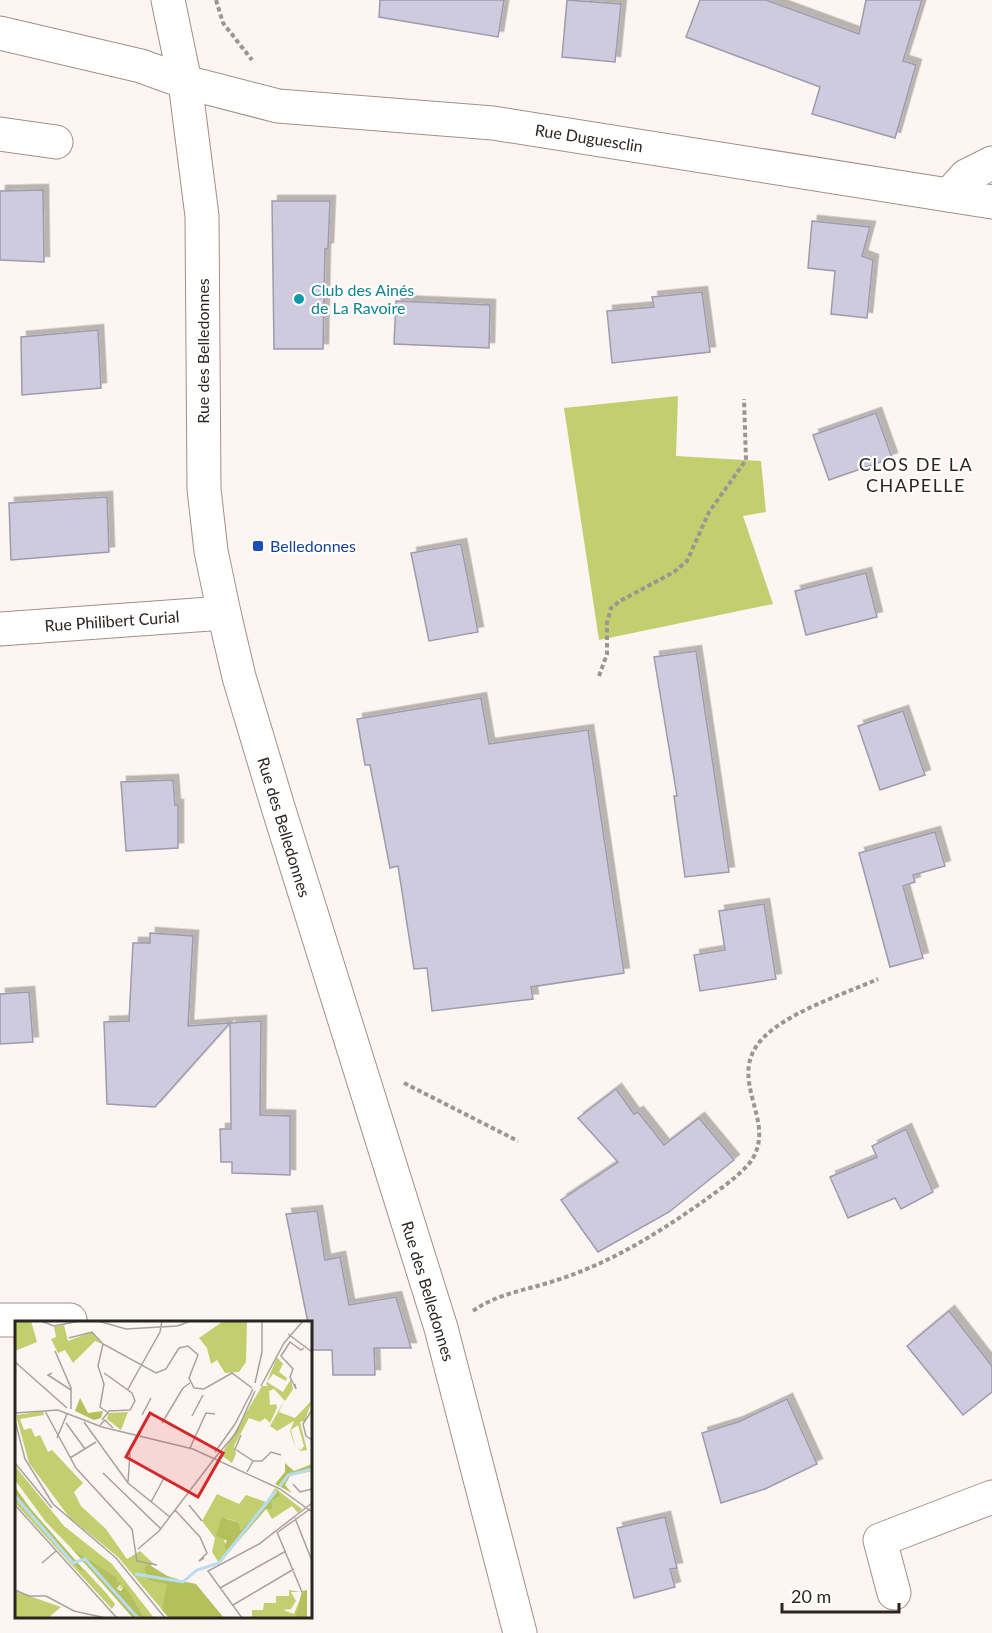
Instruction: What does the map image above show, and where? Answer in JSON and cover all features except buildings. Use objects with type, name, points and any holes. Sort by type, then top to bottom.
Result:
[{"type":"main road","name":"Rue des Belledonnes","points":[[168,0],[185,82],[202,216],[204,489],[211,551],[224,613],[239,677],[278,807],[441,1328],[520,1633]]},
{"type":"main road","name":"Rue Duguesclin","points":[[0,33],[141,66],[185,82],[278,106],[493,123],[992,202]]},
{"type":"main road","points":[[0,134],[56,142]]},
{"type":"main road","points":[[948,195],[966,176],[992,164]]},
{"type":"main road","name":"Rue Philibert Curial","points":[[0,629],[224,613]]},
{"type":"main road","points":[[0,1320],[70,1320]]},
{"type":"main road","points":[[894,1593],[879,1540],[992,1497]]},
{"type":"path","points":[[216,0],[223,23],[255,62]]},
{"type":"path","points":[[598,676],[607,654],[607,623],[611,608],[674,572],[687,561],[709,512],[746,460],[744,399]]},
{"type":"path","points":[[441,1328],[453,1325],[488,1300],[556,1281],[622,1253],[680,1218],[745,1169],[760,1145],[761,1132],[751,1095],[748,1062],[758,1044],[772,1030],[810,1009],[878,979]]},
{"type":"path","points":[[400,1082],[518,1141]]},
{"type":"green space","points":[[678,396],[676,456],[761,461],[766,512],[743,516],[773,604],[599,640],[564,408]]},
{"type":"place","name":"Club des Ainés de La Ravoire","points":[[299,299]]},
{"type":"place","name":"Belledonnes","points":[[258,546]]},
{"type":"district","name":"CLOS DE LA CHAPELLE","points":[[916,475]]}]
